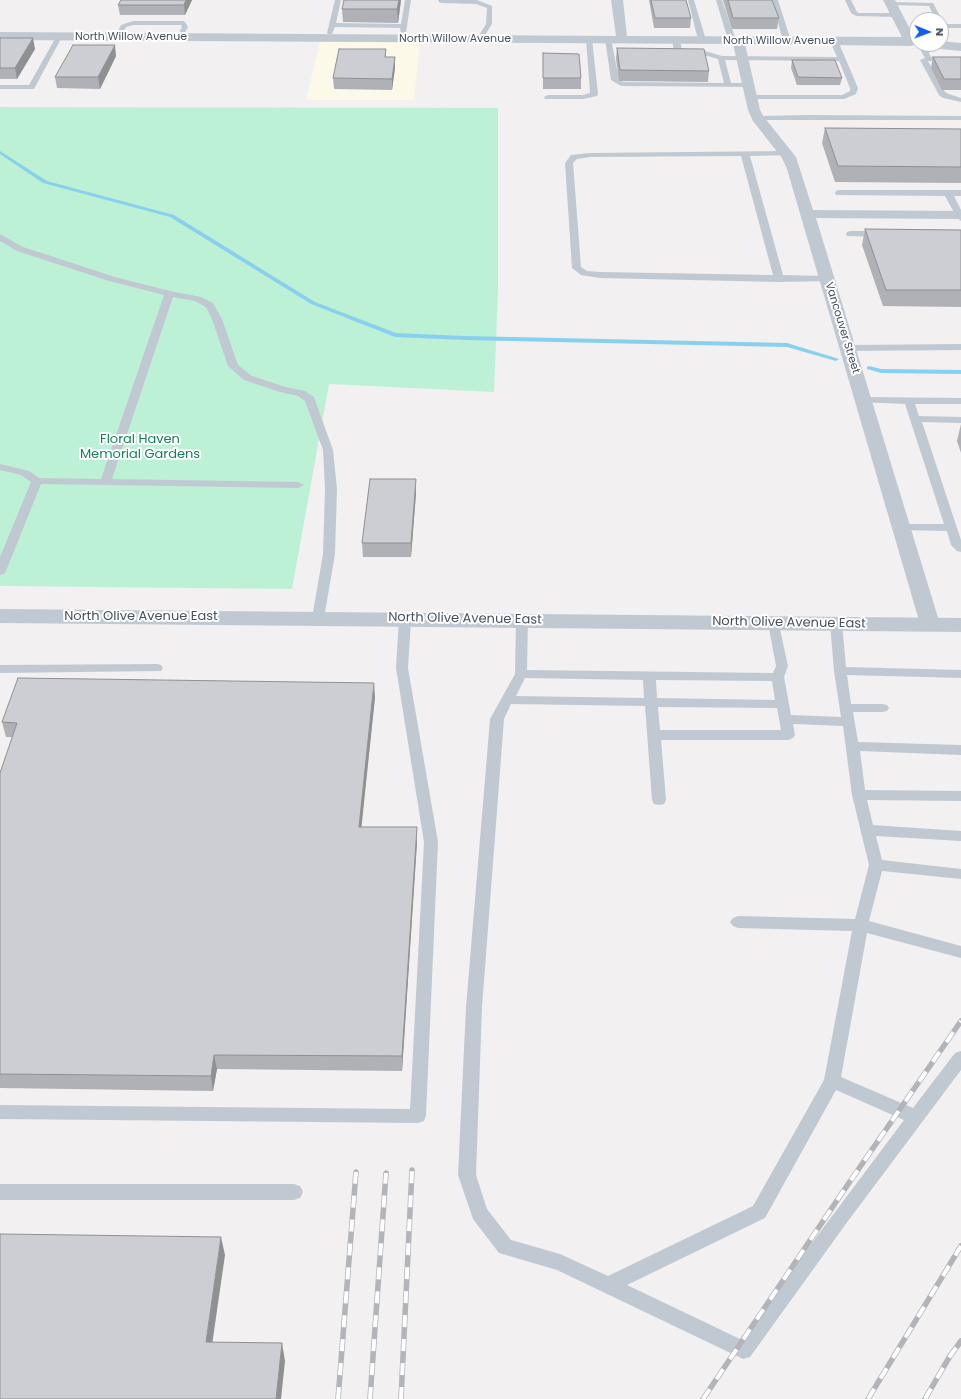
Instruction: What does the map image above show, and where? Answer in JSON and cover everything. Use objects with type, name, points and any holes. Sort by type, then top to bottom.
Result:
[{"type":"street","points":[[614,45],[617,0]]},
{"type":"street","points":[[890,2],[896,15],[909,33]]},
{"type":"street","name":"North Willow Avenue","points":[[0,36],[589,39],[614,45],[675,47],[702,40],[909,42]]},
{"type":"street","name":"Vancouver Street","points":[[735,40],[742,58],[758,118],[789,157],[794,169],[930,624]]},
{"type":"street","points":[[949,40],[961,40]]},
{"type":"street","points":[[949,45],[961,46]]},
{"type":"street","points":[[808,214],[960,216]]},
{"type":"street","name":"North Olive Avenue East","points":[[0,616],[961,624]]},
{"type":"lane","points":[[329,38],[338,0]]},
{"type":"lane","points":[[402,38],[408,0]]},
{"type":"lane","points":[[691,0],[702,40]]},
{"type":"lane","points":[[719,0],[735,40]]},
{"type":"lane","points":[[775,0],[787,41]]},
{"type":"lane","points":[[848,0],[854,14],[896,15]]},
{"type":"lane","points":[[441,1],[477,2],[490,7],[489,24],[480,39]]},
{"type":"lane","points":[[890,2],[931,4],[935,12]]},
{"type":"lane","points":[[332,25],[404,26]]},
{"type":"lane","points":[[949,26],[961,26]]},
{"type":"lane","points":[[0,87],[31,87],[59,37]]},
{"type":"lane","points":[[548,97],[583,97],[594,94],[587,55],[589,39]]},
{"type":"lane","points":[[614,45],[615,80],[621,84],[728,85],[750,91],[820,98],[844,96],[853,92],[854,88],[834,41]]},
{"type":"lane","points":[[675,47],[721,58],[842,59]]},
{"type":"lane","points":[[924,52],[929,59]]},
{"type":"lane","points":[[721,58],[728,85]]},
{"type":"lane","points":[[961,59],[924,60],[942,93],[946,96],[961,100]]},
{"type":"lane","points":[[758,118],[809,116],[961,118]]},
{"type":"lane","points":[[786,153],[590,155],[574,157],[569,163],[577,268],[584,273],[600,275],[827,279]]},
{"type":"lane","points":[[745,154],[779,278]]},
{"type":"lane","points":[[839,192],[961,193]]},
{"type":"lane","points":[[948,193],[960,216]]},
{"type":"lane","points":[[850,234],[890,234]]},
{"type":"lane","points":[[0,237],[20,249],[112,279],[169,294],[198,299],[210,305],[217,318],[233,366],[248,378],[284,390],[301,393],[310,399],[328,450],[331,489],[329,554],[318,618]]},
{"type":"lane","points":[[105,482],[169,294]]},
{"type":"lane","points":[[848,348],[961,347]]},
{"type":"lane","points":[[863,400],[961,401]]},
{"type":"lane","points":[[908,400],[957,546],[961,549]]},
{"type":"lane","points":[[915,419],[961,420]]},
{"type":"lane","points":[[0,467],[25,473],[37,481],[298,485]]},
{"type":"lane","points":[[0,571],[37,481]]},
{"type":"lane","points":[[901,527],[951,528]]},
{"type":"lane","points":[[0,1112],[418,1116],[431,842],[402,668],[404,619]]},
{"type":"lane","points":[[522,620],[521,674],[498,719],[497,727],[474,1007],[467,1175],[479,1214],[505,1247],[560,1262],[743,1350],[842,1215],[961,1058]]},
{"type":"lane","points":[[653,735],[788,735],[778,677],[782,666],[774,622]]},
{"type":"lane","points":[[608,1285],[759,1212],[832,1080],[861,925],[876,865],[859,795],[840,671],[836,623]]},
{"type":"lane","points":[[0,669],[157,668]]},
{"type":"lane","points":[[840,671],[961,674]]},
{"type":"lane","points":[[521,674],[778,677]]},
{"type":"lane","points":[[649,676],[659,800]]},
{"type":"lane","points":[[508,700],[783,704]]},
{"type":"lane","points":[[845,708],[882,708]]},
{"type":"lane","points":[[785,719],[849,722]]},
{"type":"lane","points":[[852,746],[961,750]]},
{"type":"lane","points":[[859,795],[961,796]]},
{"type":"lane","points":[[867,830],[961,836]]},
{"type":"lane","points":[[876,865],[961,874]]},
{"type":"lane","points":[[738,922],[861,925],[961,952]]},
{"type":"lane","points":[[832,1080],[916,1117]]},
{"type":"lane","points":[[0,1192],[294,1192]]},
{"type":"shaded area","points":[[320,42],[420,42],[414,100],[306,100]]},
{"type":"green space","name":"Floral Haven Memorial Gardens","points":[[0,107],[498,108],[498,290],[494,392],[329,384],[292,589],[0,586]]},
{"type":"building","points":[[121,0],[186,0],[184,5],[118,5]]},
{"type":"building","points":[[344,0],[399,0],[397,9],[342,9]]},
{"type":"building","points":[[651,0],[686,0],[691,18],[655,18]]},
{"type":"building","points":[[728,0],[772,0],[779,18],[733,18]]},
{"type":"building","points":[[0,38],[33,38],[15,68],[0,68]]},
{"type":"building","points":[[73,45],[115,45],[98,77],[55,77]]},
{"type":"building","points":[[617,48],[704,49],[709,71],[620,70]]},
{"type":"building","points":[[339,49],[386,49],[385,57],[395,57],[392,79],[333,78]]},
{"type":"building","points":[[543,53],[579,54],[581,78],[543,78]]},
{"type":"building","points":[[933,57],[961,57],[961,79],[944,79]]},
{"type":"building","points":[[792,60],[835,60],[842,78],[798,77]]},
{"type":"building","points":[[825,128],[961,129],[961,167],[838,166]]},
{"type":"building","points":[[865,229],[961,230],[961,290],[886,290]]},
{"type":"building","points":[[370,479],[416,479],[411,543],[362,543]]},
{"type":"building","points":[[18,678],[374,683],[359,827],[417,827],[402,1056],[214,1055],[211,1076],[0,1074],[0,773],[17,723],[2,722]]},
{"type":"building","points":[[0,1234],[221,1237],[206,1342],[282,1343],[276,1399],[0,1399]]},
{"type":"waterway","points":[[0,152],[45,182],[172,216],[313,303],[395,335],[464,338],[787,345],[836,359]]},
{"type":"waterway","points":[[869,368],[881,371],[961,372]]},
{"type":"railway","points":[[703,1399],[842,1193],[961,1021]]},
{"type":"railway","points":[[401,1399],[412,1170]]},
{"type":"railway","points":[[338,1399],[356,1172]]},
{"type":"railway","points":[[370,1399],[386,1173]]},
{"type":"railway","points":[[868,1399],[961,1246]]},
{"type":"railway","points":[[925,1399],[950,1356],[961,1341]]}]
